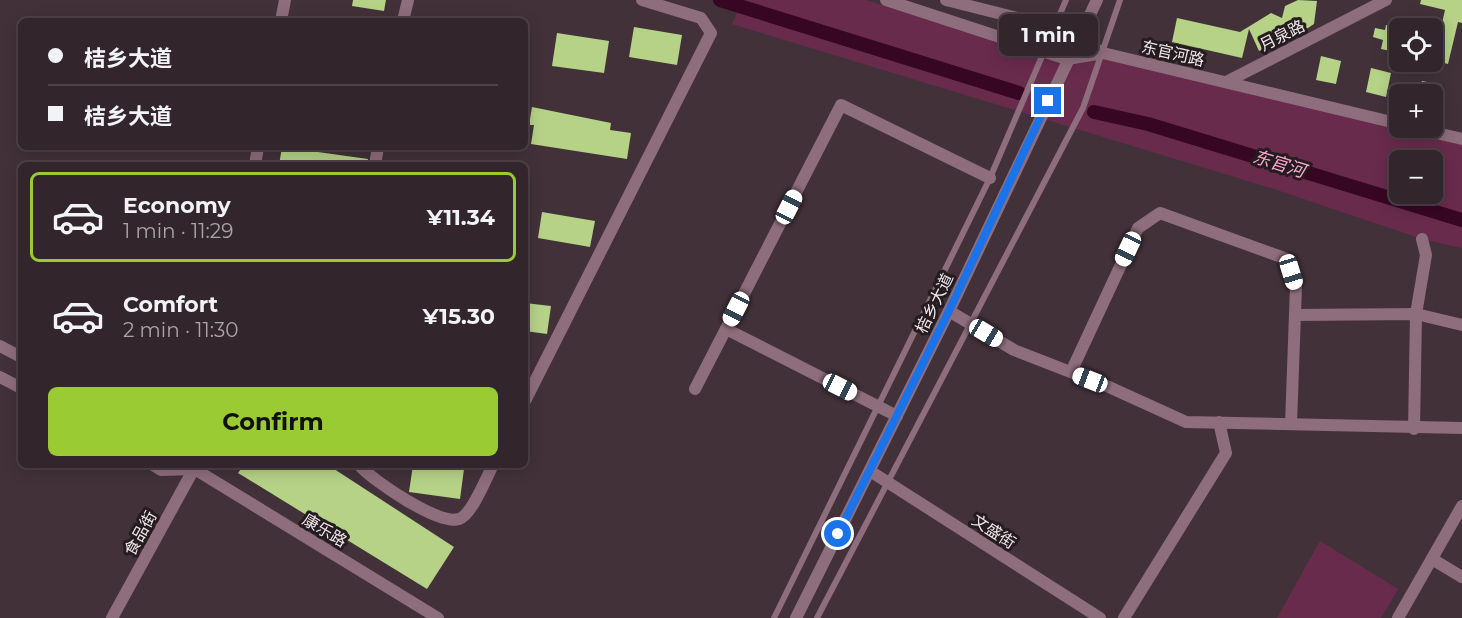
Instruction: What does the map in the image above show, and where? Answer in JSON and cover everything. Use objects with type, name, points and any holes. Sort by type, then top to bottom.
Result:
[{"type":"street","points":[[282,18],[285,0]]},
{"type":"street","points":[[405,18],[408,0]]},
{"type":"street","points":[[528,395],[711,33],[701,18],[642,0]]},
{"type":"street","points":[[886,0],[1067,59],[1103,53]]},
{"type":"street","name":"东官河路","points":[[946,0],[1055,27],[1078,37],[1103,53],[1389,121]]},
{"type":"street","name":"桔乡大道","points":[[796,618],[949,311],[1097,0]]},
{"type":"street","name":"月泉路","points":[[1226,82],[1386,0]]},
{"type":"street","points":[[695,389],[841,105],[990,178]]},
{"type":"street","points":[[1443,134],[1462,139]]},
{"type":"street","points":[[1071,372],[1138,228],[1160,213],[1287,259],[1296,286],[1291,424]]},
{"type":"street","points":[[1414,429],[1416,314],[1426,255],[1422,239]]},
{"type":"street","points":[[949,311],[1014,350],[1186,422],[1462,429]]},
{"type":"street","points":[[1294,315],[1416,314],[1462,325]]},
{"type":"street","points":[[726,329],[897,416]]},
{"type":"street","points":[[0,346],[18,355]]},
{"type":"street","points":[[0,377],[18,386]]},
{"type":"street","points":[[1124,618],[1226,453],[1219,422]]},
{"type":"street","points":[[158,468],[161,470],[177,468]]},
{"type":"street","name":"食品街","points":[[112,618],[192,468]]},
{"type":"street","name":"康乐路","points":[[196,468],[438,618]]},
{"type":"street","points":[[362,468],[370,478],[441,519],[458,520],[469,512],[491,468]]},
{"type":"street","name":"文盛街","points":[[870,471],[1100,618]]},
{"type":"street","points":[[1398,618],[1462,506]]},
{"type":"street","points":[[1432,559],[1462,577]]},
{"type":"lane","points":[[774,618],[990,178],[1066,0]]},
{"type":"lane","points":[[817,618],[1083,108],[1120,0]]},
{"type":"shaded area","points":[[742,0],[866,0],[1029,51],[1103,53],[1389,125],[1389,138],[1443,138],[1443,135],[1462,139],[1462,248],[1422,239],[1277,190],[732,24]]},
{"type":"shaded area","points":[[1320,541],[1398,589],[1381,618],[1277,618]]},
{"type":"building","points":[[353,0],[386,0],[384,11],[352,6]]},
{"type":"building","points":[[1298,0],[1317,1],[1314,24],[1297,35],[1282,33],[1280,41],[1259,51],[1249,29],[1242,58],[1172,42],[1177,18],[1240,32],[1271,13],[1282,18],[1285,6]]},
{"type":"building","points":[[1421,0],[1462,0],[1462,23],[1458,22],[1448,64],[1443,63],[1445,10],[1420,4]]},
{"type":"building","points":[[1386,25],[1389,26],[1389,51],[1381,49],[1383,40],[1373,37],[1375,28],[1385,30]]},
{"type":"building","points":[[634,27],[682,35],[677,65],[629,57]]},
{"type":"building","points":[[557,33],[609,41],[604,73],[552,66]]},
{"type":"building","points":[[1321,56],[1341,61],[1336,84],[1316,80]]},
{"type":"building","points":[[1371,68],[1391,73],[1386,97],[1366,92]]},
{"type":"building","points":[[1422,81],[1437,84],[1421,84]]},
{"type":"building","points":[[532,107],[611,123],[610,130],[631,133],[627,159],[531,144],[534,125],[529,125]]},
{"type":"building","points":[[282,150],[304,150],[368,159],[368,162],[280,162]]},
{"type":"building","points":[[542,212],[595,221],[590,247],[538,238]]},
{"type":"building","points":[[528,303],[551,306],[547,334],[528,331]]},
{"type":"building","points":[[242,468],[333,468],[454,547],[427,589],[238,473]]},
{"type":"building","points":[[413,468],[464,469],[460,499],[409,492]]},
{"type":"waterway","name":"东官河","points":[[720,0],[1019,93]]},
{"type":"waterway","name":"东官河","points":[[1094,112],[1148,124],[1462,220]]},
{"type":"route","points":[[838,534],[949,311],[1048,101]]}]
